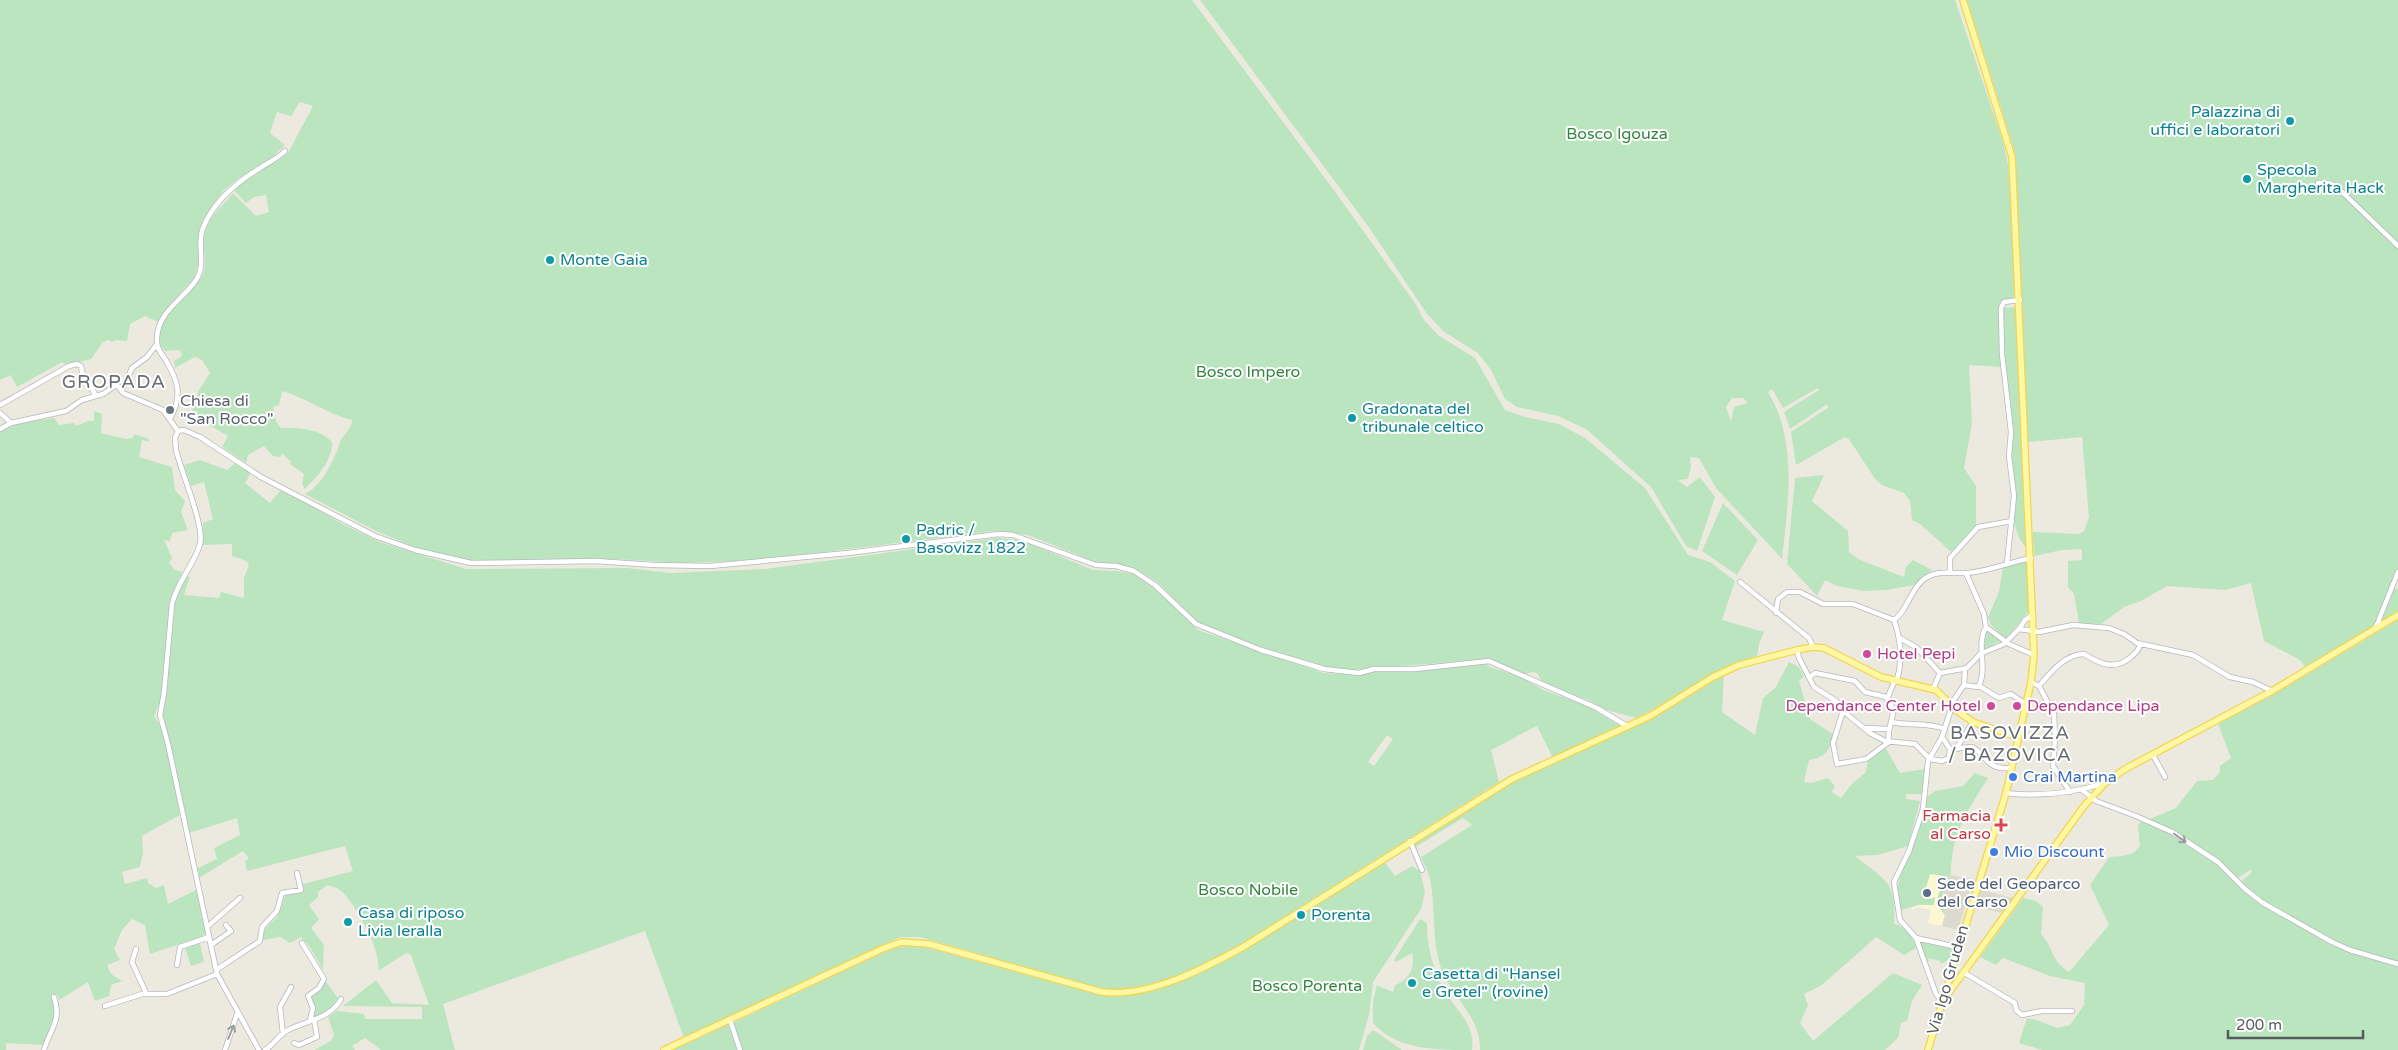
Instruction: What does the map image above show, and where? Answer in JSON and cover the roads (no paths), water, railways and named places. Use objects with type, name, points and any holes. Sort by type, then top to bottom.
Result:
[{"type":"main road","name":"Via Igo Gruden","points":[[1928,1050],[1957,947],[2006,793],[2010,768],[2031,682],[2034,655],[2020,300],[2012,156],[1963,0]]},
{"type":"main road","points":[[1943,1002],[2091,798],[2105,783],[2272,691],[2398,615]]},
{"type":"main road","points":[[664,1050],[882,949],[901,942],[929,944],[1102,992],[1139,991],[1191,972],[1245,946],[1410,841],[1512,779],[1676,702],[1713,677],[1739,665],[1797,650],[1813,647],[1824,648],[1876,675],[1933,689],[1973,722],[2017,737]]},
{"type":"street","points":[[122,390],[132,368],[147,357],[156,344],[158,328],[163,318],[198,276],[201,259],[201,234],[208,218],[221,199],[234,186],[285,151]]},
{"type":"street","points":[[2318,183],[2329,183],[2337,187],[2398,246]]},
{"type":"street","points":[[2007,564],[2014,496],[2009,456],[2011,432],[2002,354],[2000,308],[2004,302],[2020,300]]},
{"type":"street","points":[[156,344],[178,381],[174,412],[170,419]]},
{"type":"street","points":[[0,405],[69,366],[77,364],[81,366],[82,372],[96,396]]},
{"type":"street","points":[[0,429],[11,423],[66,411],[82,400],[118,386],[133,397],[156,406],[170,419],[178,431]]},
{"type":"street","points":[[0,413],[11,423]]},
{"type":"street","points":[[178,431],[184,430],[200,437],[261,477],[375,536],[414,550],[455,560],[485,564],[596,561],[654,566],[710,566],[848,554],[999,534],[1013,535],[1096,565],[1116,566],[1134,571],[1155,585],[1196,624],[1262,650],[1324,670],[1359,673],[1374,669],[1415,669],[1489,661],[1597,708],[1627,726]]},
{"type":"street","points":[[178,431],[175,438],[176,450],[200,527],[201,541],[174,595],[160,715],[168,744],[217,972],[259,1050]]},
{"type":"street","points":[[1950,572],[1950,558],[1978,527],[2012,521]]},
{"type":"street","points":[[1894,620],[1903,612],[1921,581],[1936,573],[1966,573],[2031,558]]},
{"type":"street","points":[[2376,627],[2398,572]]},
{"type":"street","points":[[1966,573],[1984,614],[1986,627],[1980,654],[1983,668],[1979,686]]},
{"type":"street","points":[[1740,582],[1809,638],[1813,647]]},
{"type":"street","points":[[1776,613],[1775,605],[1778,599],[1787,592],[1795,592],[1823,604],[1853,604],[1894,620]]},
{"type":"street","points":[[1940,673],[1964,669],[1980,654],[2006,642],[2025,620],[2033,615]]},
{"type":"street","points":[[1887,698],[1900,669],[1900,638],[1894,620]]},
{"type":"street","points":[[2019,629],[2034,632],[2065,625],[2102,626],[2124,634],[2140,644],[2193,655],[2230,677],[2253,682],[2272,691]]},
{"type":"street","points":[[1986,627],[2006,642],[2034,655]]},
{"type":"street","points":[[1900,638],[1917,648],[1940,673]]},
{"type":"street","points":[[2039,686],[2060,664],[2071,657],[2084,654],[2100,664],[2116,665],[2132,656],[2139,649],[2140,644]]},
{"type":"street","points":[[1797,650],[1799,658],[1814,687],[1836,701],[1843,711],[1870,733],[1889,742],[1915,744],[1930,759],[1946,760],[1950,755],[1950,749],[1942,737]]},
{"type":"street","points":[[1943,1002],[1936,994],[1916,938],[1900,920],[1894,882],[1909,851],[1922,809],[1930,759],[1935,745],[1942,737],[1952,705],[1964,685],[1964,669]]},
{"type":"street","points":[[1810,677],[1814,673],[1855,681],[1865,692],[1887,698],[1893,708],[1892,722],[1887,729],[1889,742]]},
{"type":"street","points":[[1933,689],[1940,673]]},
{"type":"street","points":[[2031,682],[2039,686],[2054,714],[2054,770],[2070,792]]},
{"type":"street","points":[[1964,685],[1977,688],[1979,686],[1999,698],[2011,694],[2026,704]]},
{"type":"street","points":[[1843,711],[1833,747],[1836,764],[1866,759],[1889,742]]},
{"type":"street","points":[[1892,722],[1933,725],[1945,729]]},
{"type":"street","points":[[1958,749],[1973,722]]},
{"type":"street","points":[[1866,728],[1887,729]]},
{"type":"street","points":[[1950,749],[1972,747],[1986,761],[2000,768],[2010,768]]},
{"type":"street","points":[[2153,755],[2165,777]]},
{"type":"street","points":[[2006,793],[2021,795],[2070,792],[2105,783]]},
{"type":"street","points":[[2082,790],[2091,798],[2172,832],[2194,849],[2211,857],[2263,903],[2340,946],[2398,964]]},
{"type":"street","points":[[1410,841],[1422,870]]},
{"type":"street","points":[[105,1006],[146,993],[167,994],[217,972],[260,941],[262,927],[277,911],[282,893],[301,890],[296,873]]},
{"type":"street","points":[[207,927],[240,898]]},
{"type":"street","points":[[211,945],[231,931],[226,925]]},
{"type":"street","points":[[176,965],[180,947],[209,937]]},
{"type":"street","points":[[1916,938],[1957,947]]},
{"type":"street","points":[[294,1043],[299,1045],[317,1037],[318,1034],[312,1020],[313,1008],[308,996],[319,988],[324,979],[302,943]]},
{"type":"street","points":[[136,948],[132,962],[146,993]]},
{"type":"street","points":[[1963,972],[2015,1003],[2016,1010],[2022,1015],[2042,1011],[2072,1010]]},
{"type":"street","points":[[283,1034],[280,1007],[291,987]]},
{"type":"street","points":[[44,1050],[57,1021],[58,1009],[54,997]]},
{"type":"street","points":[[265,1050],[283,1034],[326,1015],[338,1006],[341,999]]},
{"type":"street","points":[[225,1050],[238,1014]]},
{"type":"street","points":[[730,1020],[740,1050]]},
{"type":"place","name":"Palazzina di uffici e laboratori","points":[[2290,121]]},
{"type":"place","name":"Specola Margherita Hack","points":[[2247,179]]},
{"type":"place","name":"Monte Gaia","points":[[550,260]]},
{"type":"place","name":"Chiesa di \"San Rocco\"","points":[[170,410]]},
{"type":"place","name":"Gradonata del tribunale celtico","points":[[1352,418]]},
{"type":"place","name":"Padric / Basovizz 1822","points":[[906,539]]},
{"type":"place","name":"Hotel Pepi","points":[[1867,654]]},
{"type":"place","name":"Dependance Center Hotel","points":[[1991,706]]},
{"type":"place","name":"Dependance Lipa","points":[[2017,706]]},
{"type":"place","name":"Crai Martina","points":[[2013,777]]},
{"type":"place","name":"Farmacia al Carso","points":[[2001,825]]},
{"type":"place","name":"Mio Discount","points":[[1994,852]]},
{"type":"place","name":"Sede del Geoparco del Carso","points":[[1927,893]]},
{"type":"place","name":"Porenta","points":[[1301,915]]},
{"type":"place","name":"Casa di riposo Livia Ieralla","points":[[348,922]]},
{"type":"place","name":"Casetta di \"Hansel e Gretel\" (rovine)","points":[[1412,983]]},
{"type":"district","name":"GROPADA","points":[[114,382]]},
{"type":"district","name":"BASOVIZZA / BAZOVICA","points":[[2010,744]]},
{"type":"park label","name":"Bosco Igouza","points":[[1617,134]]},
{"type":"park label","name":"Bosco Impero","points":[[1248,372]]},
{"type":"park label","name":"Bosco Nobile","points":[[1248,890]]},
{"type":"park label","name":"Bosco Porenta","points":[[1307,986]]}]
